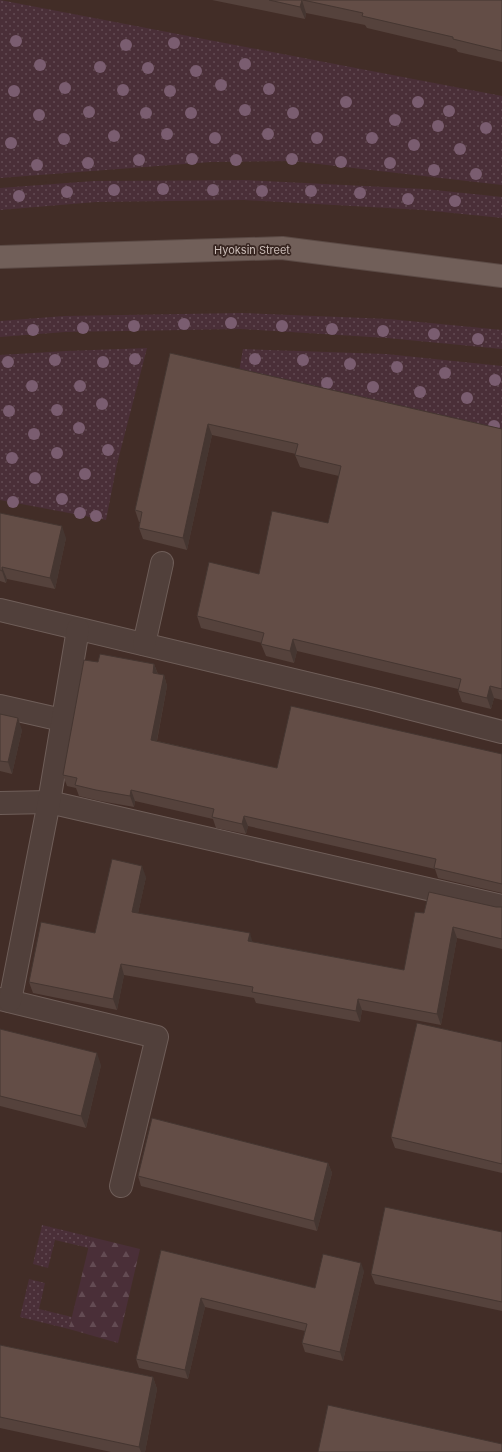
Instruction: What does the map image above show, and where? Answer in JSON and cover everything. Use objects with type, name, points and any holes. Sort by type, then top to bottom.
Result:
[{"type":"main road","name":"Hyoksin Street","points":[[0,258],[282,248],[502,276]]},
{"type":"street","points":[[144,644],[162,563]]},
{"type":"street","points":[[0,610],[502,732]]},
{"type":"street","points":[[78,629],[48,802],[5,1000],[157,1037],[121,1186]]},
{"type":"street","points":[[0,706],[62,720]]},
{"type":"street","points":[[0,803],[48,802],[502,906]]},
{"type":"green space","points":[[0,0],[502,96],[502,185],[292,161],[211,162],[0,178]]},
{"type":"green space","points":[[245,180],[425,189],[502,197],[502,218],[423,210],[244,200],[96,202],[0,210],[0,188],[94,181]]},
{"type":"green space","points":[[242,313],[389,319],[502,330],[502,349],[387,338],[241,329],[65,332],[0,337],[0,321],[64,316]]},
{"type":"green space","points":[[147,348],[117,464],[106,520],[0,500],[0,355]]},
{"type":"green space","points":[[243,349],[386,354],[502,366],[502,438],[238,377]]},
{"type":"green space","points":[[42,1225],[91,1237],[89,1248],[55,1240],[48,1268],[33,1264]]},
{"type":"green space","points":[[91,1237],[140,1249],[118,1343],[69,1329]]},
{"type":"green space","points":[[29,1279],[45,1283],[39,1309],[72,1317],[69,1329],[20,1317]]},
{"type":"building","points":[[269,0],[302,0],[300,7]]},
{"type":"building","points":[[303,0],[502,0],[502,51],[453,39],[453,37],[362,16],[363,13]]},
{"type":"building","points":[[170,353],[502,429],[502,689],[490,686],[487,698],[458,691],[461,679],[293,639],[290,651],[261,644],[264,633],[197,616],[209,562],[259,574],[272,511],[328,523],[341,466],[295,455],[298,444],[208,424],[183,538],[139,528],[142,512],[135,510]]},
{"type":"building","points":[[0,513],[62,526],[50,578],[2,567],[2,571],[0,570]]},
{"type":"building","points":[[100,654],[154,664],[153,673],[164,675],[151,740],[277,768],[291,706],[502,754],[502,884],[434,868],[436,859],[244,816],[242,824],[212,817],[214,809],[131,790],[130,796],[75,785],[77,778],[63,775],[84,660],[98,662]]},
{"type":"building","points":[[0,714],[18,718],[8,762],[0,761]]},
{"type":"building","points":[[112,859],[142,866],[132,912],[250,933],[248,941],[404,970],[415,912],[424,913],[429,892],[496,907],[502,907],[502,939],[453,927],[437,1014],[358,999],[356,1011],[252,992],[253,987],[121,964],[113,999],[29,982],[41,922],[95,933]]},
{"type":"building","points":[[417,1023],[502,1042],[502,1164],[391,1137]]},
{"type":"building","points":[[0,1029],[97,1053],[81,1116],[0,1096]]},
{"type":"building","points":[[152,1118],[328,1163],[314,1221],[138,1176]]},
{"type":"building","points":[[385,1207],[502,1232],[502,1302],[371,1274]]},
{"type":"building","points":[[161,1250],[315,1288],[323,1254],[361,1263],[340,1352],[302,1343],[307,1324],[201,1298],[185,1370],[136,1359]]},
{"type":"building","points":[[0,1345],[153,1377],[139,1447],[0,1417]]},
{"type":"building","points":[[328,1405],[502,1444],[502,1452],[318,1452]]}]
